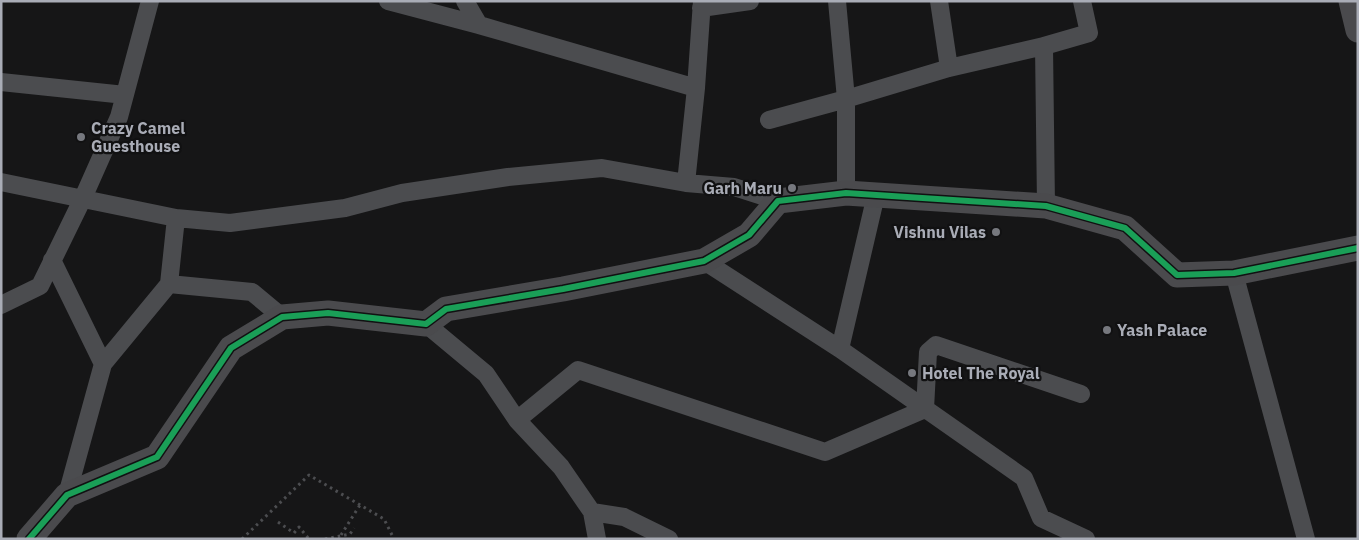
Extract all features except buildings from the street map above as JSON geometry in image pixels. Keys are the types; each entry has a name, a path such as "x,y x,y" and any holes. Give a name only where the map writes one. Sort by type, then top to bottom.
{"street":[{"path":"1,305 40,286 83,198 119,117 150,1"},
{"path":"388,1 479,25 696,88"},
{"path":"465,1 479,25"},
{"path":"686,183 696,88 701,5 750,1"},
{"path":"837,1 846,99 846,193"},
{"path":"939,1 949,68"},
{"path":"769,120 949,68 1044,46 1089,33 1082,1"},
{"path":"1351,1 1358,30"},
{"path":"1044,46 1046,206"},
{"path":"1,82 125,94"},
{"path":"1,182 176,218 230,223 345,208 402,193 499,179 602,168 686,183 734,187 778,201 846,193 1046,206 1125,228 1177,275 1234,273 1358,248"},
{"path":"840,349 876,195"},
{"path":"426,324 446,309 563,290 704,262 749,235 778,201"},
{"path":"29,539 67,495 103,364 169,284 176,218"},
{"path":"52,260 103,364"},
{"path":"704,262 840,349 1024,478 1041,518 1061,533 1086,539"},
{"path":"1234,273 1306,539"},
{"path":"169,284 252,292 282,317"},
{"path":"67,495 157,456 231,348 282,317 328,313 426,324 486,374 517,420 561,467 592,512 597,539"},
{"path":"925,408 928,352 936,345 1081,394"},
{"path":"517,420 578,370 825,452 925,408"},
{"path":"592,512 624,517 669,539"}],"path":[{"path":"242,539 308,475 384,520 394,539"},
{"path":"341,535 360,505"},
{"path":"278,522 294,533 299,527 309,539"},
{"path":"325,539 350,534 354,528"}],"cycle path":[{"path":"29,539 67,495 157,457 231,348 282,317 328,313 426,324 446,309 563,289 704,261 749,235 778,201 846,193 1046,206 1125,228 1177,275 1234,273 1358,248"}],"place":[{"name":"Crazy Camel Guesthouse","path":"81,137"},
{"name":"Garh Maru","path":"792,188"},
{"name":"Vishnu Vilas","path":"996,232"},
{"name":"Yash Palace","path":"1107,330"},
{"name":"Hotel The Royal","path":"912,373"}]}
